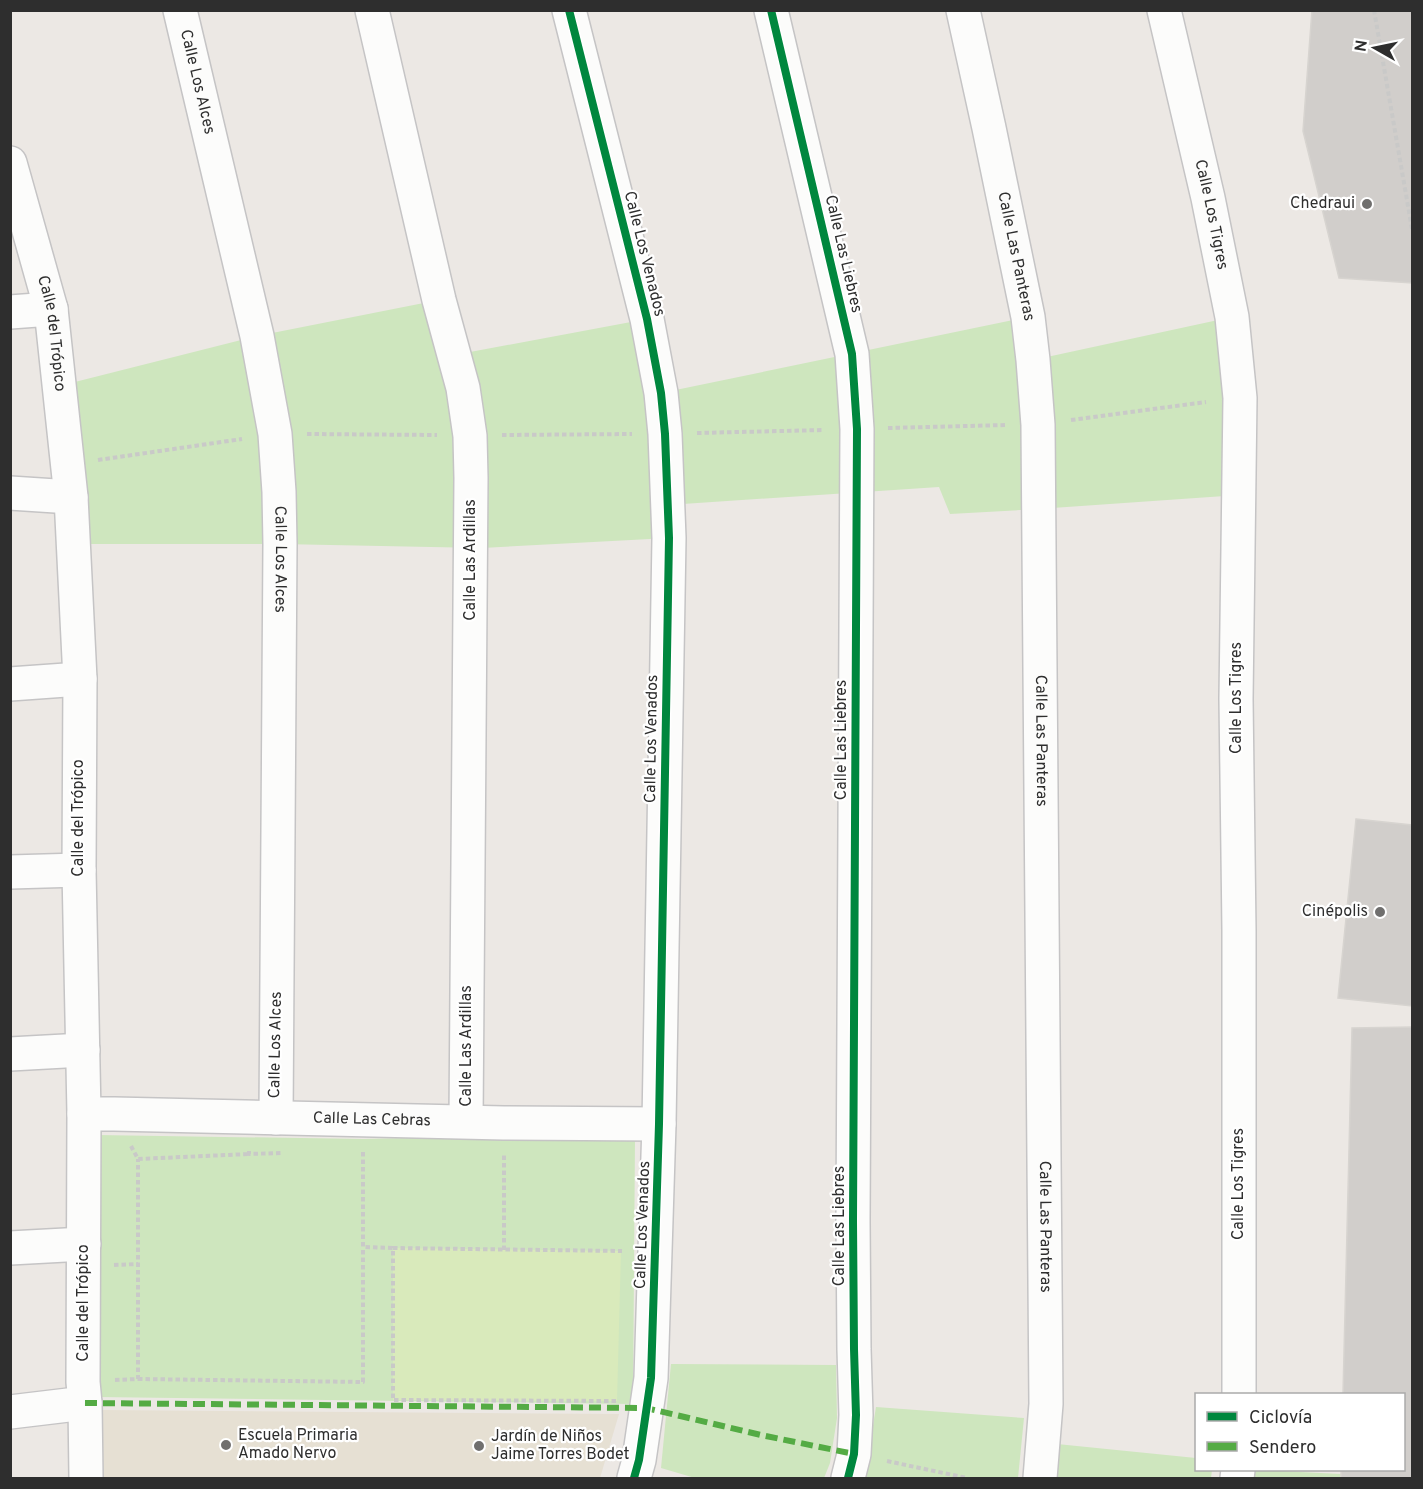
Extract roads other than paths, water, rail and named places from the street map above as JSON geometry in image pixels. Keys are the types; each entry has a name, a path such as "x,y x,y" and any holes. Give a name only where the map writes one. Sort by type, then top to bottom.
{"street":[{"name":"Calle Los Alces","path":"180,10 257,336 275,434 280,544 276,1118"},
{"name":"Calle Las Ardillas","path":"372,10 439,300 463,388 470,436 466,1121"},
{"name":"Calle Los Venados","path":"569,10 647,319 661,393 665,434 669,538 656,1251 651,1378 634,1479"},
{"name":"Calle Las Liebres","path":"771,10 852,354 855,381 857,440 853,1209 856,1415 851,1466"},
{"name":"Calle Las Panteras","path":"963,10 1028,317 1038,425 1046,1393 1040,1479"},
{"name":"Calle Los Tigres","path":"1164,10 1208,198 1230,306 1240,398 1236,699 1239,930 1239,1393"},
{"name":"Calle del Trópico","path":"10,163 51,309 71,497 80,679 79,870 84,1114 86,1479"},
{"path":"10,312 51,309"},
{"path":"10,493 71,497"},
{"path":"10,684 80,679"},
{"path":"10,872 79,870"},
{"path":"10,1054 83,1050"},
{"name":"Calle Las Cebras","path":"84,1114 659,1124"},
{"path":"10,1248 84,1244"},
{"path":"10,1412 84,1392"}],"place":[{"name":"Chedraui","path":"1367,204"},
{"name":"Cinépolis","path":"1380,912"},
{"name":"Escuela Primaria Amado Nervo","path":"226,1445"},
{"name":"Jardín de Niños Jaime Torres Bodet","path":"479,1446"}]}
